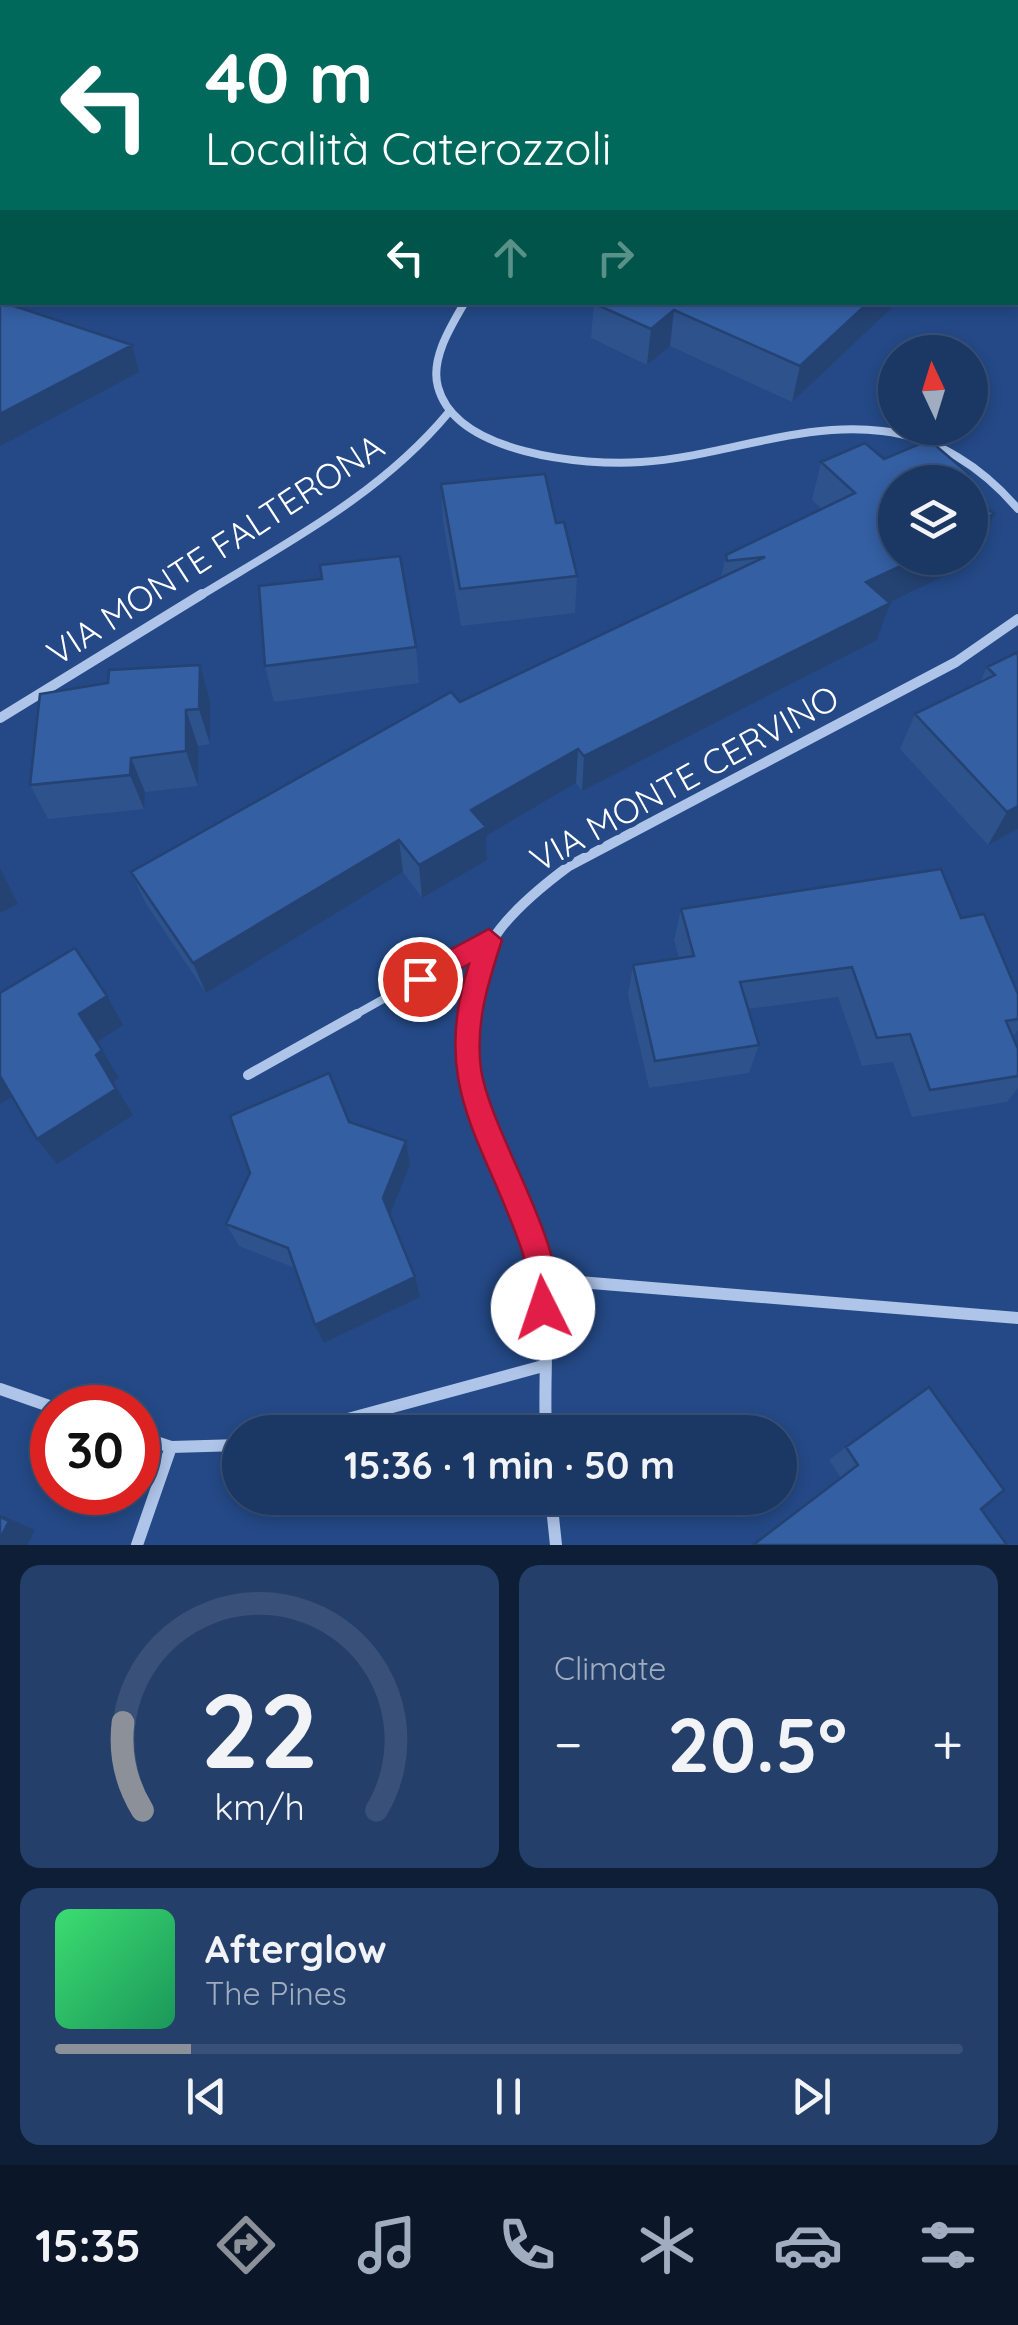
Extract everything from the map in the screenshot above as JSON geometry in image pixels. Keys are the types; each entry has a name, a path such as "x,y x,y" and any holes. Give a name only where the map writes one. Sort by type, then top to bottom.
{"street":[{"path":"463,305 448,334 439,364 439,390 449,412 469,428 508,445 561,459 602,462 676,458 816,431 885,431 956,457 991,481 1018,509"},
{"name":"VIA MONTE FALTERONA","path":"0,718 360,497 419,448 449,412"},
{"name":"VIA MONTE CERVINO","path":"545,1415 543,1279 530,1230 478,1116 469,1079 467,1014 489,940 525,898 594,852 956,662 1018,618"},
{"path":"543,1279 1018,1318"},
{"path":"363,1415 543,1366"},
{"path":"0,1389 30,1399"},
{"path":"160,1443 171,1447 222,1446"},
{"path":"136,1545 171,1447"},
{"path":"553,1515 556,1545"}],"lane":[{"path":"248,1076 489,940"}],"building":[{"path":"0,305 11,305 132,345 0,414"},
{"path":"597,305 866,305 800,366 674,310 651,329"},
{"path":"865,443 884,459 917,445 935,445 958,465 878,465 878,575 881,575 866,582 890,603 584,756 578,749 471,810 486,827 419,865 399,840 193,963 131,872 451,692 460,702 765,557 727,561 726,555 855,493 821,462"},
{"path":"545,474 556,523 564,522 577,576 460,589 441,484"},
{"path":"400,556 416,647 265,666 259,586 322,579 320,565"},
{"path":"1018,652 1018,806 1007,812 915,714 995,675 987,667"},
{"path":"200,665 199,709 186,710 186,751 131,758 130,775 30,785 40,694 108,683 109,670"},
{"path":"941,869 961,918 984,914 1018,994 1018,1019 1006,1021 1018,1049 1018,1076 930,1090 910,1034 877,1038 852,967 740,982 759,1045 655,1061 633,965 694,956 681,909"},
{"path":"75,948 107,996 79,1014 102,1050 96,1055 116,1089 37,1139 0,1076 0,993"},
{"path":"329,1073 349,1122 406,1141 383,1198 415,1277 315,1325 288,1248 226,1224 250,1173 230,1116"},
{"path":"929,1387 1004,1490 981,1509 1007,1545 753,1545 858,1465 846,1447"},
{"path":"0,1517 9,1521 0,1539"}],"route":[{"path":"420,979 489,940 478,967 466,1024 471,1090 478,1116 538,1254 543,1308"}]}
